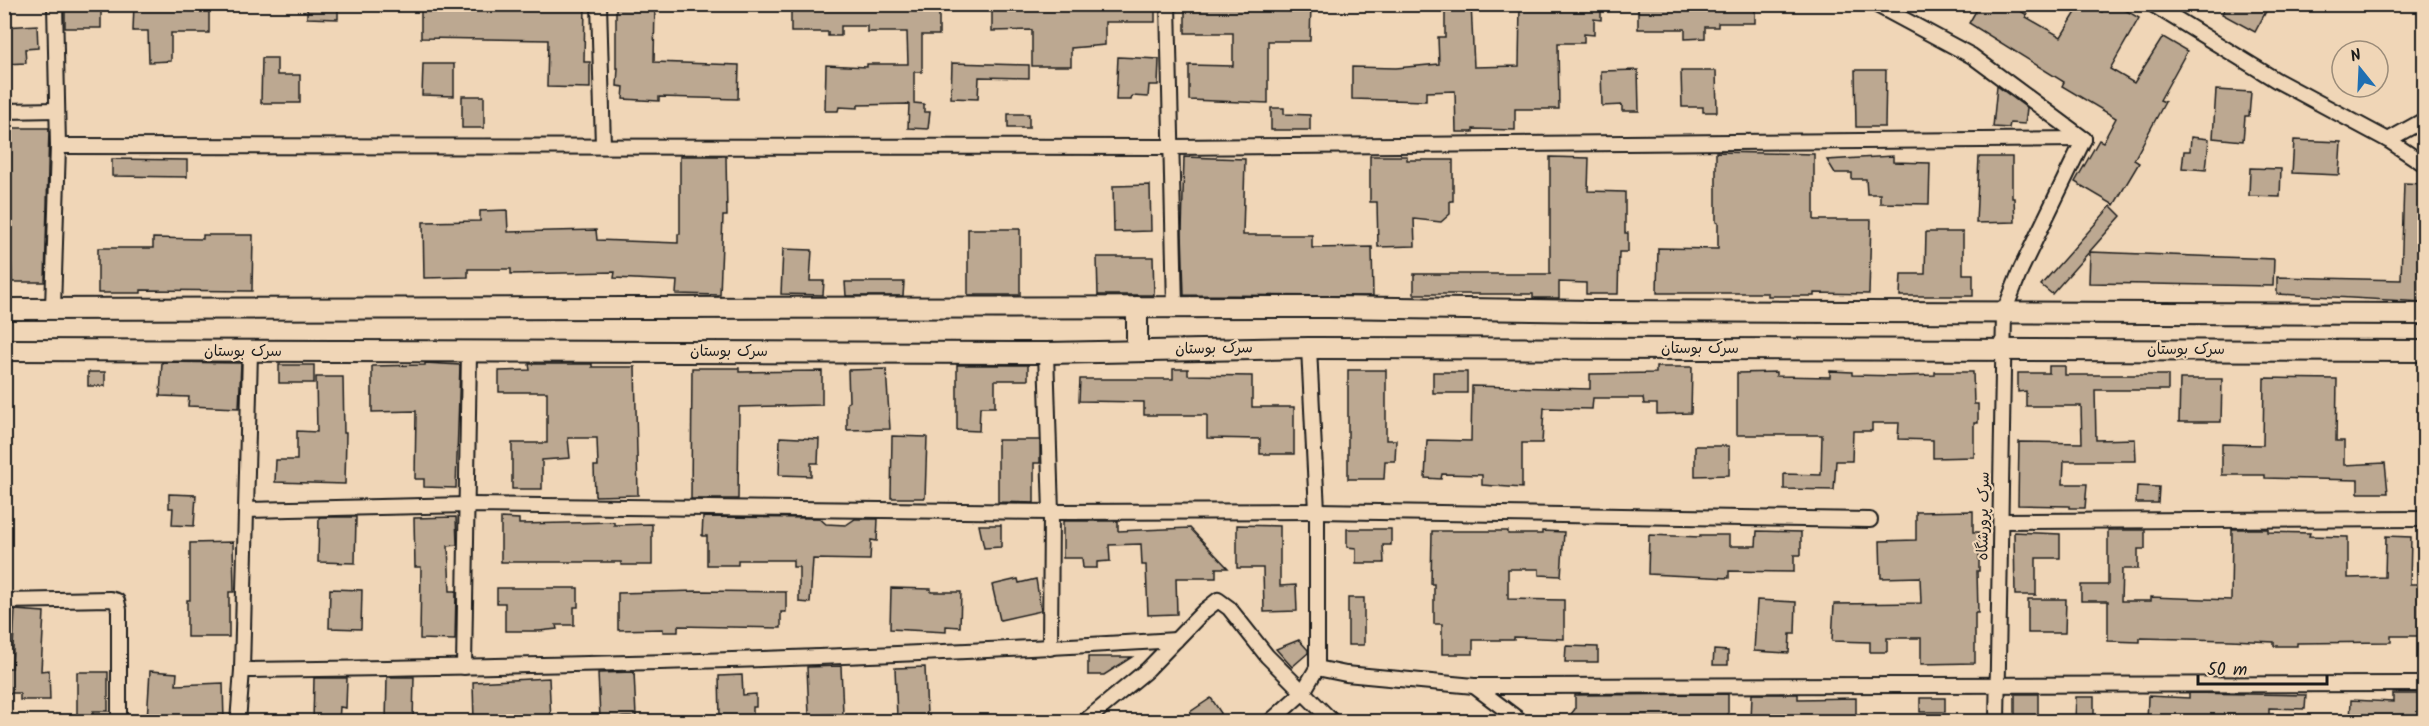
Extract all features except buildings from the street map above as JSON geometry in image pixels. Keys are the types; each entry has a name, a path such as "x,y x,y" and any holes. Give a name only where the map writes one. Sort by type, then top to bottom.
{"street":[{"path":"53,308 58,146 55,4"},
{"path":"599,4 603,146"},
{"path":"1168,4 1175,307"},
{"path":"1875,4 1972,56 2084,139"},
{"path":"2152,4 2277,80 2388,140 2424,164"},
{"path":"4,111 57,110"},
{"path":"2388,140 2424,120"},
{"path":"58,146 1171,147 2084,139"},
{"path":"2004,312 2020,269 2084,139"},
{"path":"1137,307 1137,350"},
{"path":"4,309 1175,307 2424,314"},
{"name":"سرک پرورشگاه","path":"1997,722 2004,312"},
{"path":"1270,722 1303,692 1317,668 1317,511 1309,348"},
{"name":"سرک بوستان","path":"4,350 1046,353 1309,348 2424,351"},
{"path":"238,722 242,670 250,352"},
{"path":"464,667 468,505 468,352"},
{"path":"1046,353 1051,512 1050,648"},
{"path":"246,510 468,505 1051,512 1317,511 1870,519"},
{"path":"2001,521 2424,519"},
{"path":"4,601 110,599 117,601 119,610 119,722"},
{"path":"1084,722 1147,670 1204,610 1218,600 1229,608 1267,656 1332,722"},
{"path":"242,670 464,667 1050,648 1176,640"},
{"path":"1317,668 1346,674 1474,686 2424,684"},
{"path":"1474,686 1522,722"}]}
